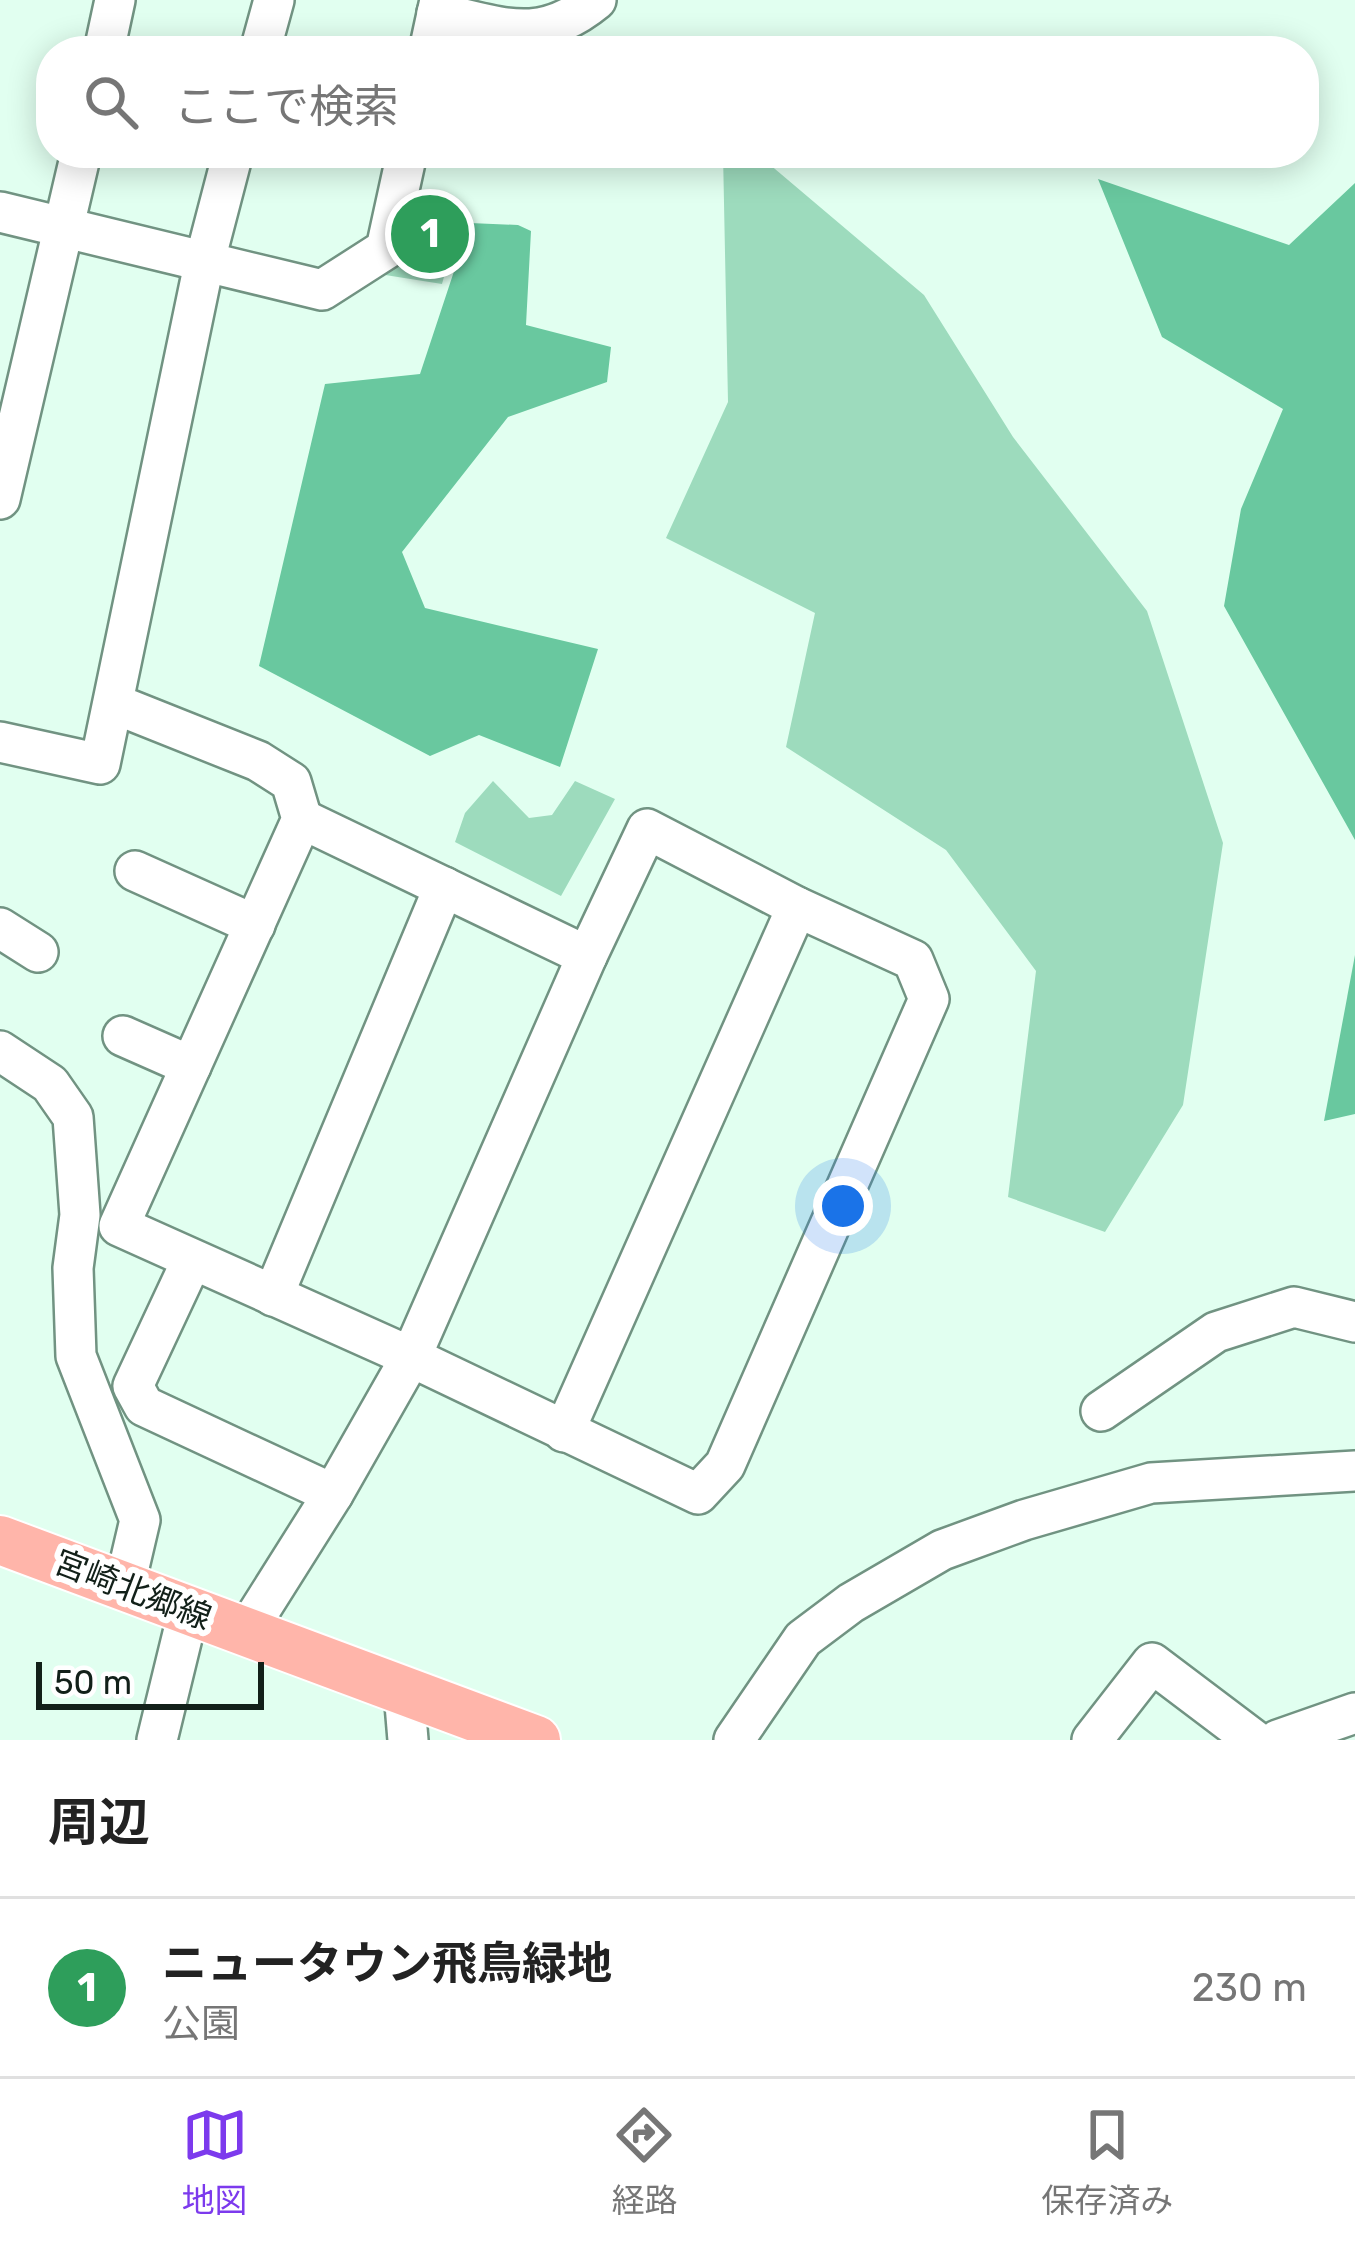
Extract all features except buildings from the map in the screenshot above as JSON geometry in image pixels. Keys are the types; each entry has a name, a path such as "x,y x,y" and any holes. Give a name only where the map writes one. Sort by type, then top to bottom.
{"main road":[{"name":"宮崎北郷線","path":"0,1538 536,1740"}],"street":[{"path":"108,36 116,0"},
{"path":"264,36 274,0"},
{"path":"436,21 521,31 562,25 596,0"},
{"path":"0,499 78,168"},
{"path":"0,742 100,764 204,264 229,168"},
{"path":"0,212 322,290 386,249 404,168"},
{"path":"115,704 258,761 291,782 302,819 119,1226 411,1357 698,1494 725,1466 929,999 913,960 797,907 647,829 411,1357 333,1494 246,1632"},
{"path":"302,819 587,956"},
{"path":"135,872 256,925"},
{"path":"273,1295 445,887"},
{"path":"565,1432 797,907"},
{"path":"0,928 38,952"},
{"path":"123,1036 191,1066"},
{"path":"0,1051 50,1084 73,1117 80,1215 73,1268 76,1356 140,1520 125,1584"},
{"path":"192,1259 133,1386 144,1406 333,1494"},
{"path":"1101,1412 1216,1332 1294,1307 1355,1322"},
{"path":"734,1740 803,1639 851,1603 943,1550 1024,1520 1151,1483 1355,1471"},
{"path":"157,1740 189,1609"},
{"path":"1092,1740 1152,1663 1254,1740"},
{"path":"404,1692 408,1740"},
{"path":"1278,1740 1355,1713"}],"shaded area":[{"path":"723,168 774,168 924,295 1013,437 1147,611 1223,843 1183,1105 1105,1232 1008,1197 1036,971 946,850 786,747 815,613 666,538 728,402"},
{"path":"1098,179 1289,245 1355,183 1355,840 1224,606 1241,509 1283,409 1162,337"},
{"path":"414,202 462,212 442,284 379,274"},
{"path":"470,223 518,225 531,231 526,325 611,347 607,382 508,417 402,552 425,608 598,649 560,767 479,735 430,756 259,666 325,384 420,374"},
{"path":"493,781 529,818 552,815 575,781 615,799 561,896 455,842 465,813"},
{"path":"1355,955 1355,1114 1324,1121"}],"place":[{"name":"ニュータウン飛鳥緑地","path":"430,234"}]}
